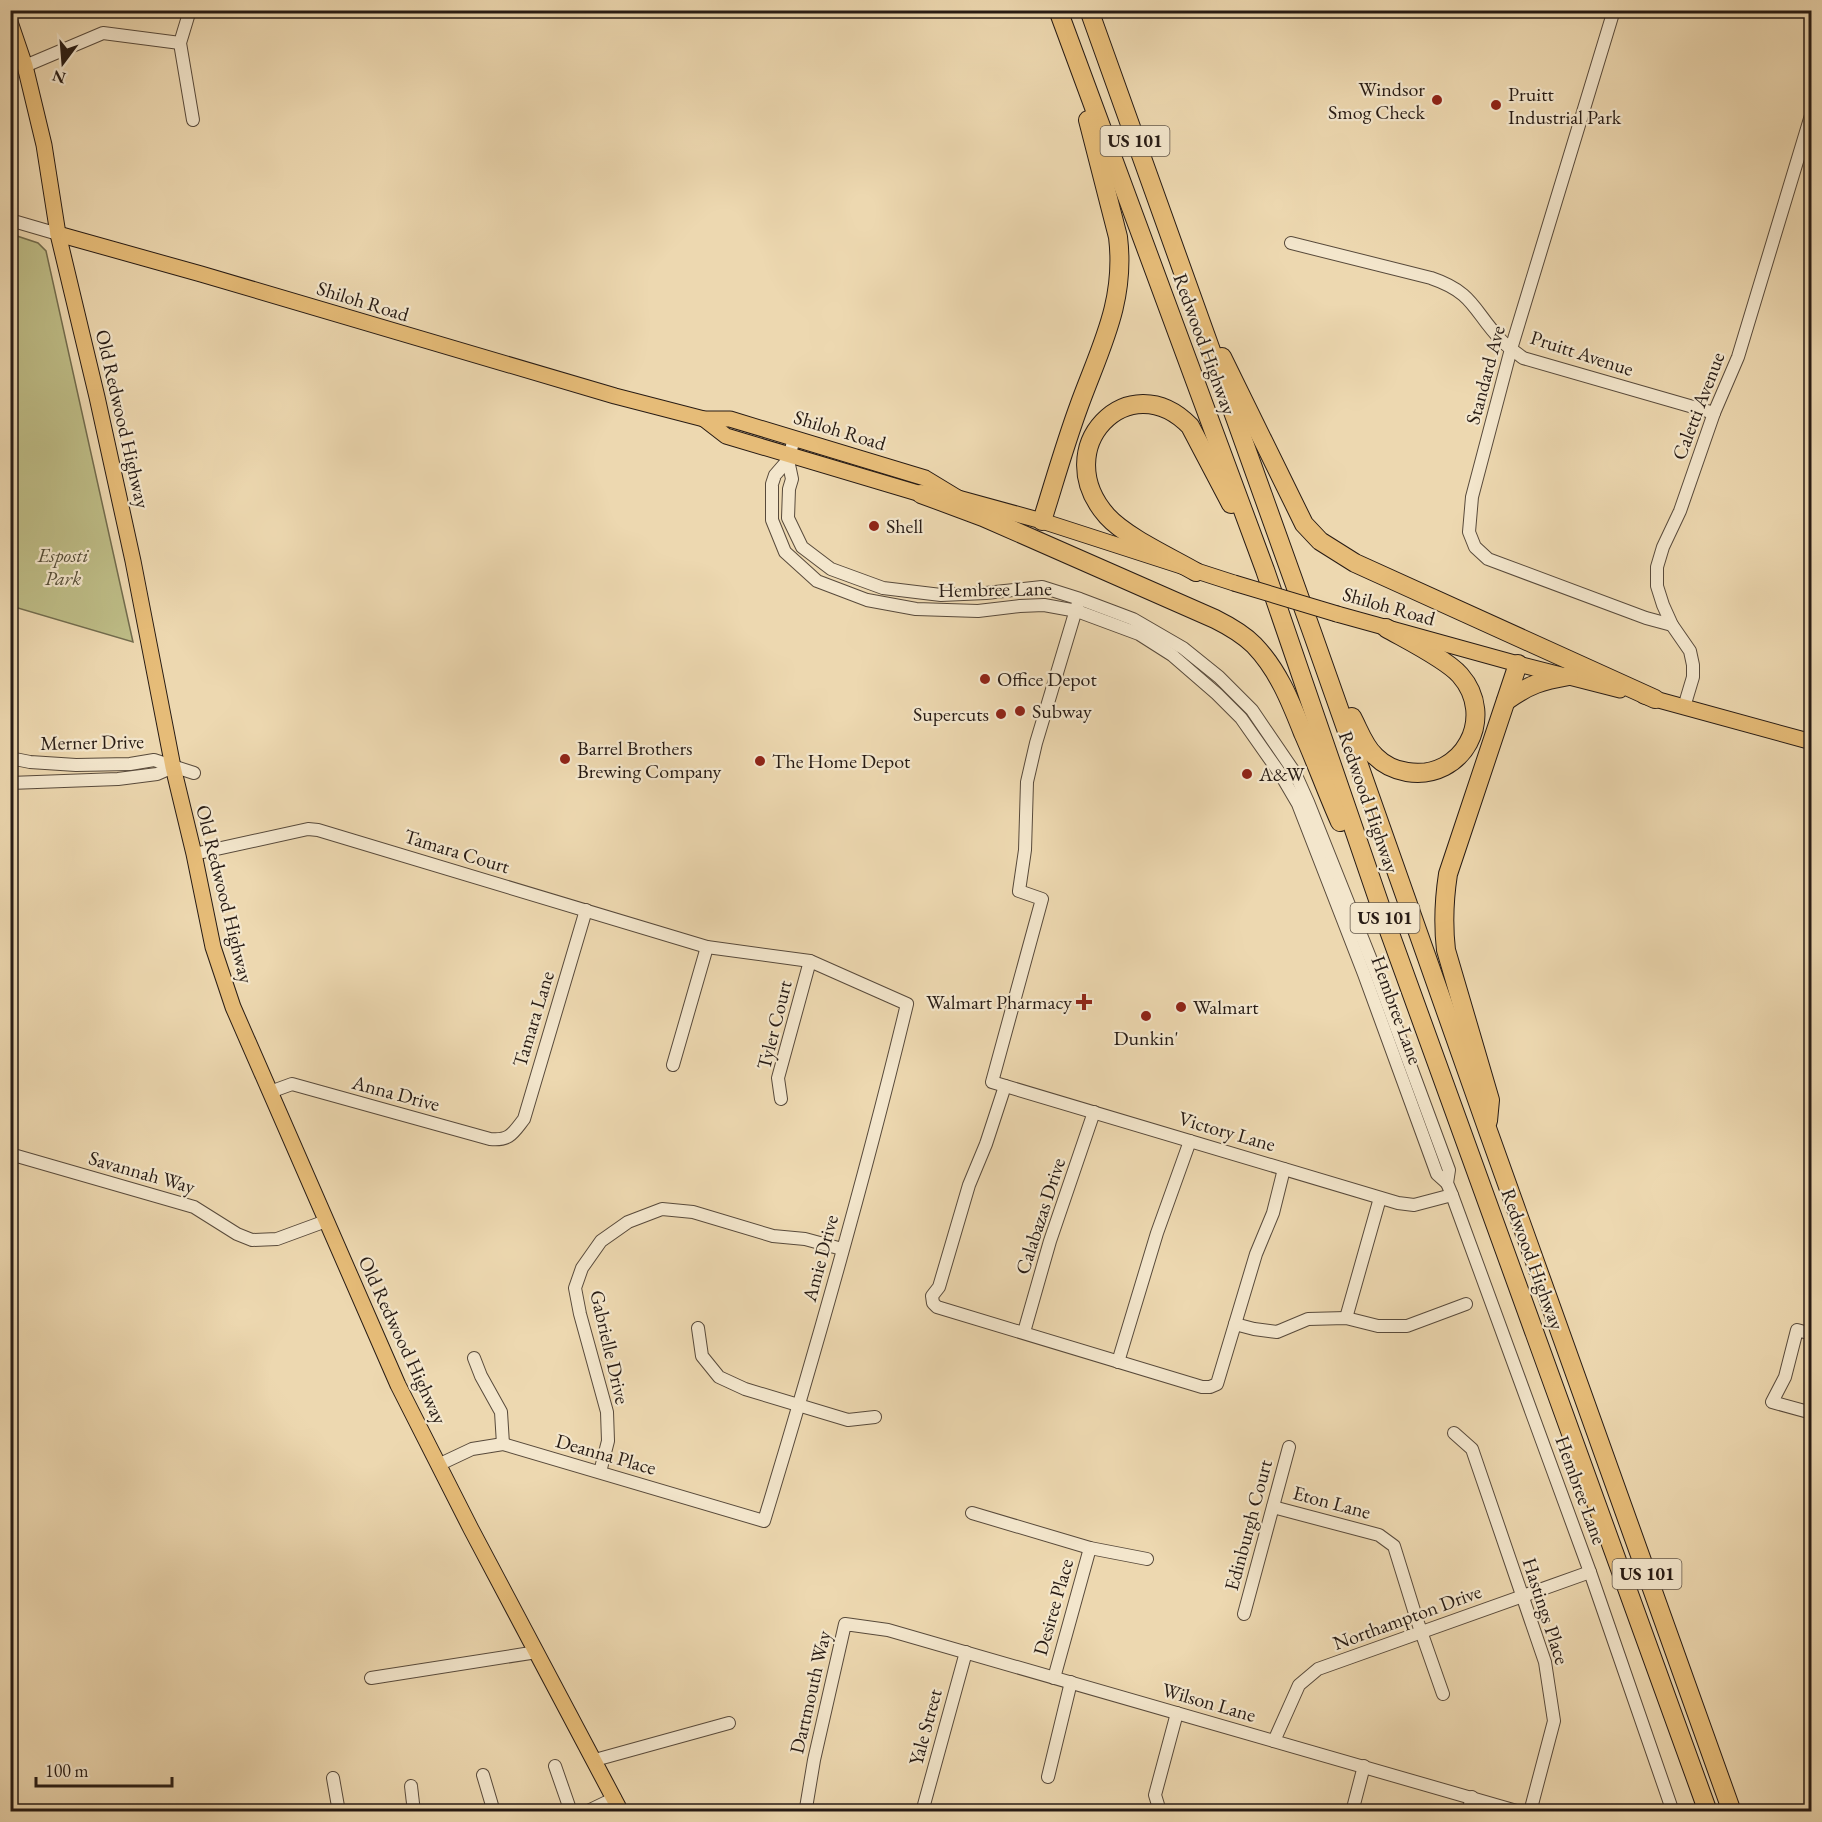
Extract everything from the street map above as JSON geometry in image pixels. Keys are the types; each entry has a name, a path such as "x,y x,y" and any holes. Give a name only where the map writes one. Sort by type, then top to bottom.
{"highway":[{"name":"Redwood Highway","path":"1089,10 1732,1812"},
{"name":"Redwood Highway","path":"1061,18 1265,570 1384,917 1708,1812"},
{"path":"1042,521 1078,408 1113,318 1120,256 1118,237 1061,18"},
{"path":"1184,278 1304,524 1320,541 1355,563 1655,699"},
{"path":"1196,572 1125,531 1106,515 1094,496 1085,470 1089,444 1101,423 1122,408 1131,405 1156,405 1175,412 1190,426 1265,570"},
{"path":"921,494 982,517 1215,619 1230,626 1254,645 1286,688 1339,820 1384,917"},
{"path":"1313,635 1363,739 1375,756 1392,768 1401,771 1432,773 1451,764 1467,745 1476,719 1473,696 1458,673 1386,628"},
{"path":"1487,1128 1490,1100 1446,950 1443,927 1444,900 1448,874 1518,664"},
{"path":"1506,701 1540,682 1569,676"}],"main road":[{"name":"Old Redwood Highway","path":"10,22 25,66 44,145 58,234 136,573 173,767 217,963 232,1006 398,1385 618,1805"},
{"name":"Shiloh Road","path":"58,234 605,393 704,419 726,436 925,478 958,498"},
{"name":"Shiloh Road","path":"791,451 921,494 958,498 1042,521 1196,572 1336,614 1812,742"}],"street":[{"path":"190,10 180,43 193,120"},
{"name":"Standard Ave","path":"1614,10 1511,349 1472,497 1469,532 1476,547 1488,559 1646,618 1672,625"},
{"path":"25,66 103,33 180,43"},
{"name":"Caletti Avenue","path":"1684,707 1693,677 1693,665 1690,651 1672,625 1663,605 1657,586 1657,567 1663,547 1680,511 1714,413 1738,357 1812,112"},
{"name":"Shiloh Road","path":"10,220 58,234"},
{"name":"Pruitt Avenue","path":"1291,243 1449,284 1472,302 1500,340 1523,358 1714,413"},
{"name":"Hembree Lane","path":"791,451 792,479 789,489 788,518 802,547 814,558 831,569 883,588 941,596 1042,587 1139,634 1172,655 1241,718 1281,775 1298,804 1364,974 1437,1174 1447,1183 1452,1196 1590,1572 1673,1812"},
{"name":"Hembree Lane","path":"791,451 775,475 772,484 772,520 785,552 817,581 867,600 916,609 978,611 1020,606 1078,605"},
{"path":"916,609 931,603 974,604 981,601 986,593"},
{"path":"1078,605 1036,743 1027,782 1025,850 1020,891 1042,899 986,1144 969,1185 939,1287 932,1296 933,1303 943,1310 1024,1332 1202,1387 1210,1387 1216,1384 1256,1254 1272,1213 1284,1169"},
{"name":"Merner Drive","path":"10,758 30,762 76,765 130,765 154,760 194,773"},
{"name":"Merner Drive","path":"10,783 118,779 158,774 173,767"},
{"name":"Tamara Court","path":"194,854 308,829 318,830 707,947 810,961 907,1004"},
{"name":"Tamara Lane","path":"512,1135 524,1119 586,910"},
{"path":"673,1065 707,947"},
{"name":"Tyler Court","path":"781,1099 778,1078 810,961"},
{"name":"Amie Drive","path":"765,1521 800,1406 880,1115 907,1004"},
{"name":"Anna Drive","path":"270,1092 291,1084 490,1139 500,1140 512,1135"},
{"name":"Victory Lane","path":"998,1084 1398,1203 1414,1205 1452,1196"},
{"name":"Calabazas Drive","path":"1024,1332 1050,1241 1094,1112"},
{"path":"1118,1362 1157,1233 1190,1141"},
{"name":"Savannah Way","path":"10,1154 194,1207 237,1234 252,1240 277,1239 326,1221"},
{"path":"1346,1318 1380,1198"},
{"name":"Gabrielle Drive","path":"600,1472 608,1441 607,1412 575,1288 582,1268 602,1241 628,1221 662,1209 693,1212 773,1236 805,1239 842,1250"},
{"path":"1235,1324 1277,1332 1308,1318 1346,1318 1378,1326 1407,1326 1466,1304"},
{"path":"698,1328 702,1356 719,1377 745,1389 848,1420 875,1417"},
{"path":"1812,1334 1797,1330 1785,1377 1772,1402 1812,1413"},
{"path":"474,1358 501,1412 503,1444"},
{"name":"Hastings Place","path":"1454,1432 1472,1449 1545,1662 1554,1721 1530,1812"},
{"name":"Deanna Place","path":"438,1465 472,1449 503,1444 765,1521"},
{"name":"Edinburgh Court","path":"1244,1614 1289,1447"},
{"name":"Eton Lane","path":"1273,1506 1379,1535 1394,1546 1443,1694"},
{"path":"972,1513 1090,1548 1147,1559"},
{"name":"Desiree Place","path":"1054,1677 1090,1548"},
{"name":"Northampton Drive","path":"1274,1741 1299,1685 1318,1669 1590,1572"},
{"name":"Dartmouth Way","path":"807,1812 814,1760 845,1624 888,1630"},
{"name":"Wilson Lane","path":"888,1630 1520,1812"},
{"path":"371,1678 537,1652"},
{"name":"Yale Street","path":"922,1812 966,1652"},
{"path":"1047,1777 1071,1682"},
{"path":"1159,1809 1155,1795 1177,1713"},
{"path":"595,1760 729,1723"},
{"path":"555,1766 571,1812"},
{"path":"1352,1812 1364,1766"},
{"path":"483,1775 494,1812"},
{"path":"333,1778 339,1812"},
{"path":"411,1786 414,1812"},
{"path":"1468,1812 1472,1797"},
{"path":"586,1812 618,1805"}],"green space":[{"name":"Esposti Park","path":"11,234 38,243 46,251 133,642 11,606"}],"place":[{"name":"Windsor Smog Check","path":"1437,100"},
{"name":"Pruitt Industrial Park","path":"1496,105"},
{"name":"Shell","path":"874,526"},
{"name":"Office Depot","path":"985,679"},
{"name":"Subway","path":"1020,711"},
{"name":"Supercuts","path":"1001,714"},
{"name":"Barrel Brothers Brewing Company","path":"565,759"},
{"name":"The Home Depot","path":"760,761"},
{"name":"A&W","path":"1247,774"},
{"name":"Walmart Pharmacy","path":"1084,1002"},
{"name":"Walmart","path":"1181,1007"},
{"name":"Dunkin'","path":"1146,1016"}]}
